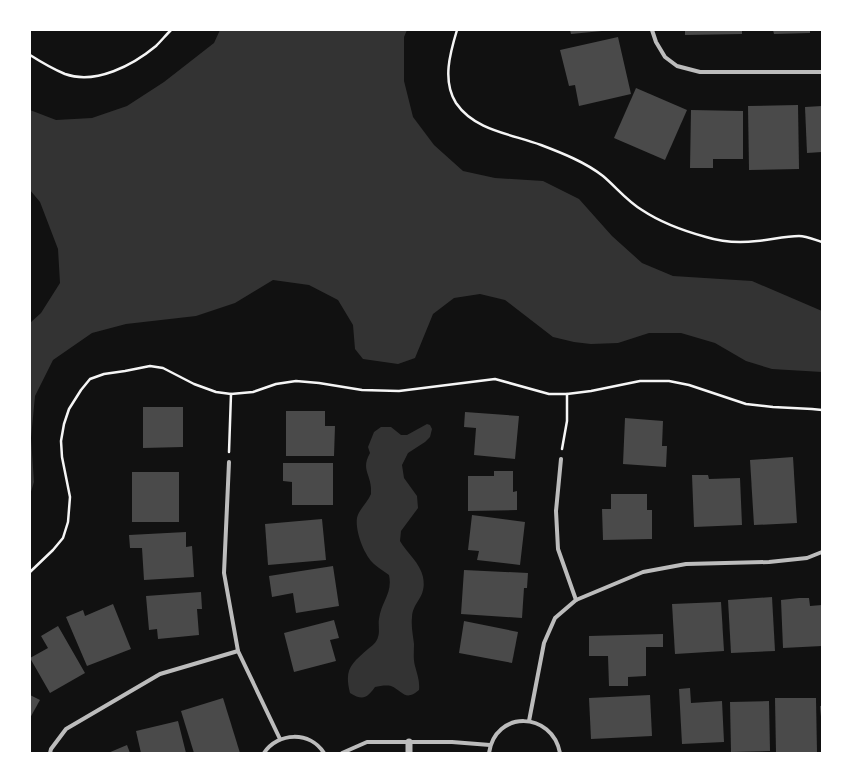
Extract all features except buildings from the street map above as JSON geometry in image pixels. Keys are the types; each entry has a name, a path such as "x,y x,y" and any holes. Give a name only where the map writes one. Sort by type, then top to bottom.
{"street":[{"path":"652,30 656,42 665,57 677,66 700,72 822,72"},
{"path":"561,459 556,511 558,549 576,600"},
{"path":"229,462 224,573 238,651 280,739"},
{"path":"529,721 544,643 555,618 576,600 643,572 686,564 769,562 807,558 822,552"},
{"path":"50,753 51,749 66,730 160,674 238,651"},
{"path":"489,753 490,745 498,732 509,724 529,721 535,722 547,729 556,739 560,753"},
{"path":"264,753 268,747 280,739 297,736 310,740 321,748 324,753"},
{"path":"342,753 367,742 452,742 490,745"},
{"path":"409,742 409,753"}],"path":[{"path":"30,55 44,64 67,74 85,77 109,73 132,62 156,46 171,30"},
{"path":"456,30 449,65 448,81 450,92 457,104 466,114 479,124 500,133 540,144 566,155 603,176 630,202 643,211 666,223 706,237 740,242 799,236 822,242"},
{"path":"30,572 63,538 68,522 70,497 62,457 61,441 64,424 69,410 81,390 90,379 104,374 150,366 163,368 194,384 216,392 231,394 253,392 276,384 296,381 362,390 399,390 496,378 549,394 566,394 591,391 640,381 669,381 689,385 746,404 773,407 812,408 822,410"},
{"path":"229,462 231,394"},
{"path":"561,459 567,421 566,394"}],"shaded area":[{"path":"220,30 407,30 404,37 404,81 413,117 434,145 463,171 495,178 543,181 579,199 612,236 642,263 673,276 752,281 822,311 822,372 772,369 746,361 715,343 681,333 649,333 618,343 591,344 574,342 553,337 505,300 480,294 454,298 433,314 415,358 398,364 363,359 355,349 353,325 338,300 309,285 273,280 235,303 196,316 126,324 92,333 53,360 35,396 31,438 34,482 30,495 30,323 41,313 60,283 58,249 40,202 30,190 30,110 56,120 92,118 127,106 164,82 214,43"},
{"path":"427,424 430,425 432,429 430,437 408,453 402,465 404,478 417,496 418,508 401,531 400,541 419,567 424,584 422,595 413,612 412,621 414,661 419,681 419,690 407,695 391,686 381,686 375,687 370,694 362,698 350,693 348,685 349,672 353,663 374,644 377,639 379,633 380,613 388,592 390,581 389,575 370,560 361,542 357,529 358,515 371,494 366,467 367,458 370,453 368,447 374,432 381,427 391,427 401,435 407,435"}]}
